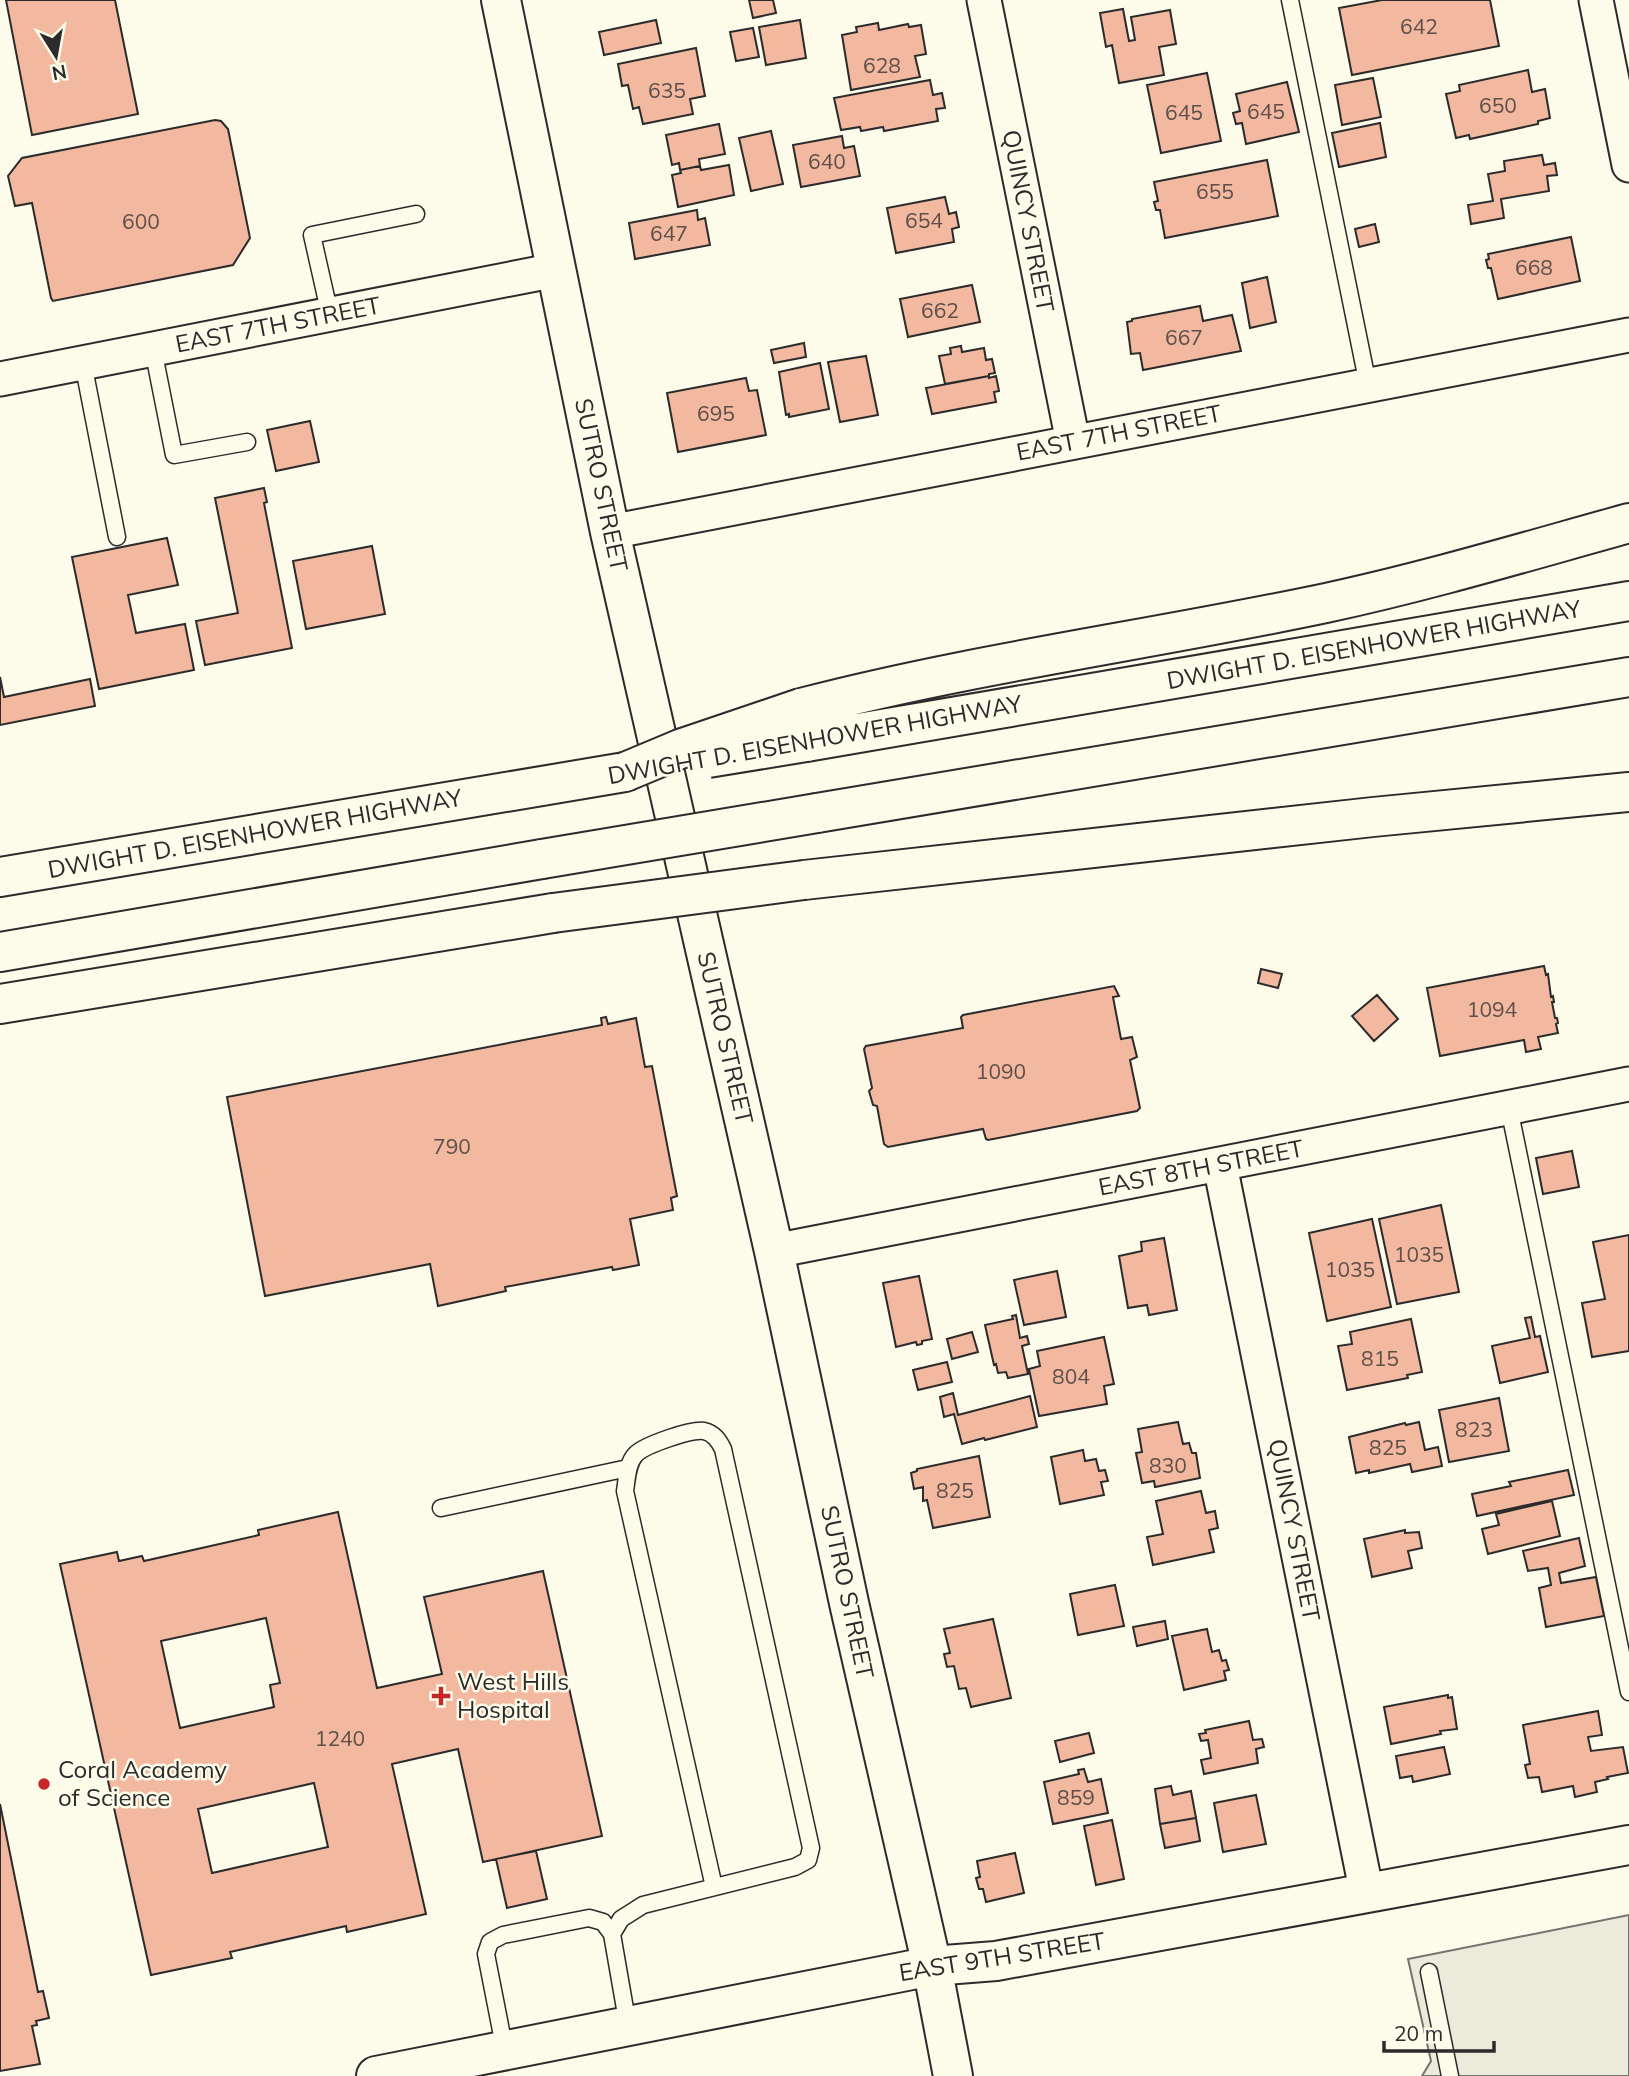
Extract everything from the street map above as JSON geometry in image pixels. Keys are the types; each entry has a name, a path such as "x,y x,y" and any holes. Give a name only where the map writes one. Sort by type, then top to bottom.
{"main road":[{"name":"SUTRO STREET","path":"501,0 610,532 774,1251 849,1603 932,1966 953,2076"},
{"path":"803,725 867,691 1325,603 1464,569 1629,523"},
{"name":"DWIGHT D. EISENHOWER HIGHWAY","path":"0,877 625,772 803,725 1629,601"},
{"path":"0,952 1629,677"},
{"path":"0,1004 553,913 804,880 1373,817 1629,792"},
{"name":"EAST 9TH STREET","path":"376,2076 932,1966 996,1961 1629,1845"}],"street":[{"name":"QUINCY STREET","path":"984,0 1073,442"},
{"path":"1596,0 1629,165"},
{"name":"EAST 7TH STREET","path":"0,379 555,270"},
{"name":"EAST 7TH STREET","path":"610,532 1629,335"},
{"name":"EAST 8TH STREET","path":"774,1251 1629,1084"},
{"name":"QUINCY STREET","path":"1220,1165 1367,1894"}],"lane":[{"path":"1290,0 1368,385"},
{"path":"330,315 312,235 416,214"},
{"path":"153,349 174,455 247,442"},
{"path":"83,363 117,537"},
{"path":"1509,1108 1629,1692"},
{"path":"612,1934 621,1919 643,1905 795,1867 808,1860 811,1848 723,1449 716,1437 703,1431 653,1442 635,1455 628,1468 625,1491 714,1887"},
{"path":"441,1508 628,1468"},
{"path":"505,2051 486,1954 490,1942 503,1935 589,1918 603,1922 612,1934 628,2026"},
{"path":"1429,1972 1450,2076"}],"shaded area":[{"path":"1629,1915 1629,2076 1422,2076 1431,2061 1408,1959"}],"building":[{"path":"6,0 115,0 138,114 32,135"},
{"path":"749,0 773,0 776,13 753,18"},
{"path":"1382,0 1490,0 1499,46 1352,75 1339,8"},
{"path":"1123,9 1129,41 1135,40 1131,17 1170,10 1176,44 1159,47 1164,75 1119,83 1112,45 1106,47 1100,13"},
{"path":"656,20 661,43 604,55 599,32"},
{"path":"800,20 806,58 766,65 759,27"},
{"path":"878,23 879,30 908,24 909,27 921,25 926,54 915,56 920,77 851,90 842,35 857,32 856,27"},
{"path":"753,28 759,57 736,61 730,32"},
{"path":"696,48 705,96 690,99 693,114 643,124 639,107 633,109 628,85 622,86 618,64"},
{"path":"1528,70 1532,92 1545,89 1550,118 1538,121 1538,124 1470,139 1469,135 1456,138 1446,94 1460,91 1459,85"},
{"path":"1207,73 1221,141 1161,153 1147,85"},
{"path":"1373,78 1381,117 1342,125 1335,85"},
{"path":"930,80 933,95 942,93 945,108 936,109 938,121 884,131 883,127 861,131 860,127 841,130 834,98"},
{"path":"1287,82 1299,132 1246,144 1242,123 1236,124 1233,113 1240,111 1236,94"},
{"path":"221,121 228,129 250,238 233,265 53,301 32,203 15,206 8,176 22,158"},
{"path":"1380,123 1386,157 1339,167 1332,133"},
{"path":"719,124 725,154 699,159 700,166 680,170 679,163 672,165 666,135"},
{"path":"771,131 783,184 751,191 739,138"},
{"path":"842,136 844,148 854,146 860,176 801,187 793,145"},
{"path":"1542,155 1544,165 1555,163 1557,175 1547,176 1549,191 1501,199 1504,218 1471,224 1468,205 1493,201 1488,174 1505,171 1504,161"},
{"path":"1267,160 1278,216 1165,238 1160,210 1156,210 1154,202 1158,201 1154,182"},
{"path":"729,165 734,195 678,207 672,175 681,173 680,170 700,166 701,170"},
{"path":"945,197 949,214 956,212 959,227 952,229 954,242 896,253 887,208"},
{"path":"697,210 698,220 705,218 710,245 635,259 629,223"},
{"path":"1375,224 1379,242 1359,247 1355,229"},
{"path":"1571,237 1580,281 1498,299 1491,268 1488,268 1486,260 1489,259 1488,254"},
{"path":"1267,277 1276,322 1250,328 1242,283"},
{"path":"972,285 980,322 908,337 900,299"},
{"path":"1200,306 1203,321 1232,315 1241,351 1143,370 1140,353 1131,354 1127,322"},
{"path":"804,343 806,357 774,363 771,350"},
{"path":"961,346 962,352 984,348 986,360 992,359 995,373 945,384 939,356 951,354 950,348"},
{"path":"866,356 878,415 840,422 828,362"},
{"path":"820,363 829,409 789,417 789,414 786,415 779,372"},
{"path":"996,376 999,391 994,392 996,402 932,414 926,388"},
{"path":"746,378 749,391 757,390 766,435 678,452 667,393"},
{"path":"310,421 319,462 276,471 267,430"},
{"path":"264,488 267,502 264,503 292,648 205,665 196,621 238,613 215,498"},
{"path":"167,538 178,585 128,595 136,633 185,624 194,670 99,689 72,557"},
{"path":"372,546 385,614 306,629 293,561"},
{"path":"0,677 4,697 90,679 95,706 0,725"},
{"path":"1544,966 1546,975 1548,974 1551,997 1553,996 1558,1033 1538,1037 1541,1049 1526,1052 1524,1040 1440,1056 1427,988"},
{"path":"1261,969 1282,974 1278,988 1258,983"},
{"path":"1114,986 1119,996 1113,997 1121,1039 1132,1037 1137,1057 1130,1060 1140,1108 1137,1111 988,1140 983,1129 888,1147 884,1144 877,1106 873,1105 869,1091 872,1088 864,1049 866,1046 963,1028 963,1015"},
{"path":"1377,995 1398,1019 1374,1041 1352,1016"},
{"path":"606,1017 608,1024 636,1018 645,1067 652,1066 677,1196 671,1198 673,1210 630,1219 639,1265 613,1270 612,1267 505,1287 506,1291 438,1306 430,1264 265,1296 227,1097 602,1025 601,1018"},
{"path":"1572,1151 1579,1187 1543,1194 1536,1158"},
{"path":"1441,1205 1459,1292 1397,1304 1379,1219"},
{"path":"1372,1219 1391,1307 1327,1321 1309,1233"},
{"path":"1629,1235 1629,1351 1592,1357 1582,1303 1605,1299 1593,1242"},
{"path":"1164,1238 1177,1310 1149,1315 1147,1305 1128,1308 1119,1256 1142,1251 1141,1242"},
{"path":"1057,1271 1066,1317 1024,1325 1014,1280"},
{"path":"919,1276 932,1339 922,1341 922,1344 917,1345 916,1342 896,1347 883,1283"},
{"path":"1016,1315 1020,1338 1027,1336 1029,1344 1022,1346 1028,1374 1008,1378 1006,1372 998,1373 996,1364 994,1365 985,1325 1013,1319 1012,1316"},
{"path":"1531,1317 1535,1337 1540,1336 1548,1372 1500,1383 1492,1346 1530,1338 1525,1318"},
{"path":"1411,1319 1422,1372 1407,1375 1408,1378 1347,1390 1338,1346 1352,1344 1350,1332"},
{"path":"972,1332 978,1352 952,1359 947,1339"},
{"path":"1104,1337 1114,1384 1104,1386 1107,1404 1039,1416 1029,1369 1040,1366 1037,1351"},
{"path":"947,1362 952,1382 918,1390 913,1370"},
{"path":"953,1393 958,1415 1030,1396 1037,1427 962,1444 954,1414 944,1417 940,1397"},
{"path":"1499,1398 1509,1451 1449,1462 1439,1410"},
{"path":"1178,1422 1183,1444 1189,1443 1192,1453 1196,1453 1200,1478 1155,1487 1154,1481 1142,1483 1136,1453 1142,1452 1138,1429"},
{"path":"1419,1422 1425,1450 1438,1447 1442,1466 1412,1472 1410,1464 1369,1473 1369,1470 1356,1473 1349,1437"},
{"path":"1083,1450 1085,1461 1096,1459 1099,1471 1105,1470 1108,1481 1101,1482 1104,1495 1060,1504 1051,1457"},
{"path":"979,1456 990,1517 933,1528 927,1500 923,1501 923,1487 914,1489 911,1473 917,1469"},
{"path":"1568,1470 1574,1495 1477,1516 1472,1494 1511,1486 1509,1482"},
{"path":"1201,1491 1206,1513 1215,1511 1218,1528 1209,1530 1214,1552 1153,1565 1147,1537 1163,1534 1156,1501"},
{"path":"1552,1501 1560,1536 1488,1554 1482,1529 1499,1525 1496,1514"},
{"path":"338,1512 377,1688 442,1674 424,1597 543,1571 602,1836 483,1862 458,1749 392,1764 426,1914 347,1932 346,1926 230,1952 232,1958 151,1975 60,1564 117,1552 119,1561 142,1556 144,1561 259,1535 258,1530","holes":["266,1618 280,1683 270,1685 274,1707 180,1728 161,1641","314,1783 328,1847 212,1873 198,1809"]},
{"path":"1405,1530 1405,1533 1419,1532 1422,1548 1408,1551 1412,1568 1372,1577 1364,1539"},
{"path":"1579,1538 1585,1566 1559,1573 1561,1583 1596,1577 1604,1616 1546,1627 1539,1588 1551,1585 1548,1568 1528,1571 1523,1551"},
{"path":"1115,1585 1124,1626 1078,1635 1070,1594"},
{"path":"993,1619 1011,1698 971,1707 966,1688 959,1689 954,1666 947,1667 944,1654 950,1653 944,1629"},
{"path":"1165,1621 1168,1639 1137,1646 1133,1627"},
{"path":"1207,1629 1212,1652 1219,1650 1222,1661 1226,1660 1229,1670 1224,1671 1226,1680 1184,1690 1172,1636"},
{"path":"1448,1695 1448,1698 1452,1697 1457,1729 1391,1744 1384,1707"},
{"path":"1598,1711 1602,1735 1588,1737 1591,1751 1623,1747 1628,1773 1595,1782 1597,1792 1575,1797 1573,1786 1542,1792 1539,1777 1528,1778 1525,1765 1530,1764 1523,1725"},
{"path":"1249,1721 1253,1740 1262,1739 1264,1747 1256,1749 1258,1763 1204,1774 1201,1760 1211,1758 1208,1740 1201,1741 1199,1734 1206,1733 1205,1730"},
{"path":"1089,1733 1094,1753 1060,1762 1055,1741"},
{"path":"1444,1747 1450,1774 1413,1782 1412,1776 1400,1778 1396,1756"},
{"path":"1084,1769 1088,1782 1101,1779 1108,1813 1053,1824 1044,1782 1079,1774 1078,1770"},
{"path":"1171,1786 1173,1795 1191,1791 1196,1818 1160,1824 1155,1789"},
{"path":"1256,1795 1266,1844 1223,1852 1214,1803"},
{"path":"0,1804 38,1992 43,1991 49,2018 36,2021 37,2025 32,2026 40,2064 0,2071"},
{"path":"1196,1818 1200,1841 1165,1848 1160,1824"},
{"path":"1112,1820 1124,1879 1096,1885 1084,1826"},
{"path":"536,1851 547,1899 507,1908 496,1859"},
{"path":"1015,1853 1024,1893 986,1902 983,1889 979,1889 976,1878 980,1877 977,1861"}],"place":[{"name":"West Hills Hospital","path":"441,1696"},
{"name":"Coral Academy of Science","path":"44,1784"}]}
